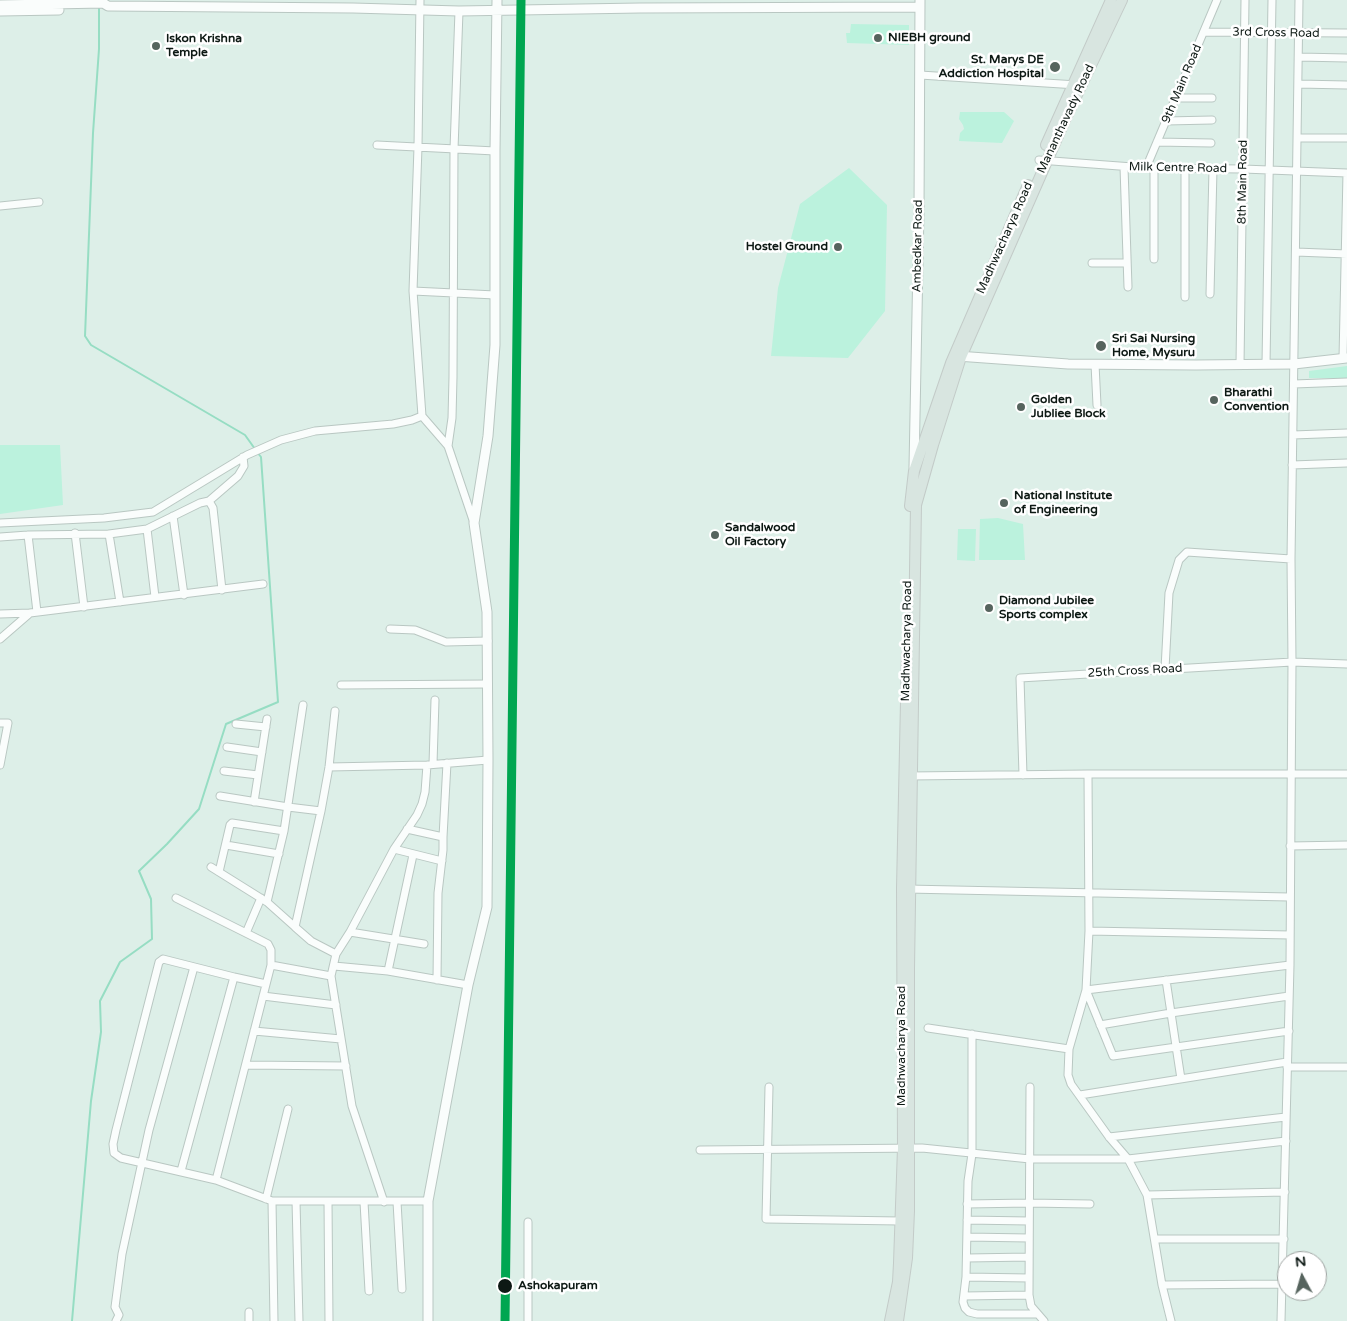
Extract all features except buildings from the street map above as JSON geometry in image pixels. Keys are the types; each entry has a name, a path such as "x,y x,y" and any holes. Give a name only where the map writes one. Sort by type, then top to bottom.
{"main road":[{"path":"1077,85 1111,0"},
{"name":"Mananthavady Road","path":"919,492 958,356 1077,85 1122,0"},
{"name":"Madhwacharya Road","path":"898,1321 908,1258 906,889 910,511 914,472 958,356"},
{"name":"Madhwacharya Road","path":"908,776 916,505 919,492"},
{"name":"Madhwacharya Road","path":"890,1321 898,1282 900,1221 906,1148"}],"street":[{"path":"474,523 488,436 495,346 497,0"},
{"name":"9th Main Road","path":"1150,168 1157,142 1217,0"},
{"name":"8th Main Road","path":"1240,365 1245,0"},
{"path":"1266,364 1272,0"},
{"path":"1283,1251 1290,966 1291,559 1299,0"},
{"path":"0,11 87,4"},
{"path":"0,5 420,4 459,11 920,4"},
{"path":"420,4 413,292 422,416 448,446 474,523 487,612 488,641 487,907 468,985 428,1201 428,1321"},
{"name":"Ambedkar Road","path":"919,492 914,472 920,4"},
{"path":"448,446 452,418 453,385 454,149 459,11"},
{"name":"3rd Cross Road","path":"1205,32 1347,33"},
{"path":"1298,57 1347,58"},
{"path":"920,75 1077,85"},
{"path":"1298,84 1347,85"},
{"path":"1176,98 1212,98"},
{"path":"1166,120 1212,120"},
{"path":"1297,138 1347,138"},
{"path":"1157,142 1211,142"},
{"path":"377,144 495,151"},
{"name":"Milk Centre Road","path":"1043,161 1124,167 1347,173"},
{"path":"1124,167 1128,287"},
{"path":"1150,168 1154,259"},
{"path":"1185,169 1185,297"},
{"path":"1210,294 1213,169"},
{"path":"958,356 1068,364 1240,365 1294,364 1345,358 1347,173"},
{"path":"0,206 39,202"},
{"path":"1296,252 1346,254"},
{"path":"1092,263 1128,263"},
{"path":"413,292 495,296"},
{"path":"1095,364 1097,405"},
{"path":"1294,384 1347,382"},
{"path":"0,523 104,518 153,512 245,456 281,440 315,431 393,424 422,416"},
{"path":"1293,435 1347,433"},
{"path":"0,537 28,534 109,534 147,529 200,503 209,501 238,476 244,466 245,456"},
{"path":"1292,465 1347,464"},
{"path":"209,501 212,508 222,590"},
{"path":"173,516 184,595"},
{"path":"147,529 155,597"},
{"path":"28,534 34,613"},
{"path":"75,534 84,607"},
{"path":"109,534 120,602"},
{"path":"1165,669 1169,593 1180,560 1187,552 1291,559"},
{"path":"0,614 34,613 263,584"},
{"path":"0,639 34,613"},
{"path":"390,629 415,630 446,642 488,641"},
{"name":"25th Cross Road","path":"1023,775 1020,678 1292,662 1347,664"},
{"path":"341,685 488,684"},
{"path":"384,1202 352,1106 331,976 336,954 350,932 394,849 422,804 430,765 435,700"},
{"path":"246,933 264,900 279,854 303,705"},
{"path":"295,927 321,811 329,767 335,711"},
{"path":"254,802 267,719"},
{"path":"0,723 8,722 0,765"},
{"path":"236,724 266,728"},
{"path":"227,747 262,752"},
{"path":"329,767 430,765 488,760"},
{"path":"437,980 438,893 442,861 447,763"},
{"path":"224,771 258,775"},
{"path":"1088,774 1089,931 1086,990 1069,1049 1068,1075 1109,1137 1128,1159 1147,1195 1162,1285 1171,1321"},
{"path":"908,776 1347,774"},
{"path":"220,796 321,811"},
{"path":"219,872 232,823 284,831"},
{"path":"407,829 442,838"},
{"path":"226,845 279,854"},
{"path":"1290,846 1347,845"},
{"path":"394,849 442,861"},
{"path":"388,971 413,855"},
{"path":"211,867 264,900 311,940 336,954"},
{"path":"906,889 1289,897"},
{"path":"176,898 270,946 271,965 216,1180"},
{"path":"1089,931 1290,935"},
{"path":"350,932 424,944"},
{"path":"266,984 163,959 159,962 113,1144 114,1153 121,1158 216,1180 269,1200 428,1201"},
{"path":"271,965 331,976"},
{"path":"334,966 388,971 468,985"},
{"path":"1086,990 1290,966"},
{"path":"116,1321 119,1315 115,1307 122,1254 149,1130 194,967"},
{"path":"181,1172 234,977"},
{"path":"1166,980 1181,1079"},
{"path":"1086,990 1113,1056 1289,1030"},
{"path":"263,996 336,1004"},
{"path":"1100,1025 1171,1012 1289,996"},
{"path":"928,1028 1069,1049"},
{"path":"254,1031 341,1039"},
{"path":"972,1034 972,1154 968,1181 967,1258 963,1302 969,1312 977,1314 1037,1314"},
{"path":"246,1065 346,1066"},
{"path":"1080,1095 1287,1065 1347,1067"},
{"path":"769,1087 766,1219 900,1221"},
{"path":"1030,1087 1029,1295 1031,1306 1044,1321"},
{"path":"274,1321 269,1200 288,1109"},
{"path":"1109,1137 1286,1117"},
{"path":"700,1150 906,1148 1030,1159 1128,1159 1286,1141"},
{"path":"1147,1195 1285,1192"},
{"path":"296,1201 299,1321"},
{"path":"328,1201 329,1321"},
{"path":"364,1202 368,1291"},
{"path":"398,1202 402,1289"},
{"path":"967,1204 1090,1204"},
{"path":"967,1220 1029,1221"},
{"path":"528,1222 528,1321"},
{"path":"967,1237 1029,1238"},
{"path":"1154,1239 1284,1239"},
{"path":"967,1258 1029,1257"},
{"path":"966,1277 1029,1278"},
{"path":"1162,1285 1277,1284"},
{"path":"964,1296 1029,1295"},
{"path":"1281,1321 1282,1301"},
{"path":"248,1312 248,1321"}],"green space":[{"name":"NIEBH ground","path":"851,24 909,25 909,45 847,43 846,33 850,33"},
{"path":"960,112 1004,112 1014,121 1002,143 959,141 960,133 964,129 959,119"},
{"name":"Hostel Ground","path":"849,168 887,205 885,311 848,358 771,356 778,288 800,204"},
{"path":"1347,366 1347,378 1309,378 1309,371"},
{"path":"0,445 60,445 63,505 0,514"},
{"path":"998,518 1023,524 1025,560 979,560 980,519"},
{"path":"958,529 976,529 975,561 957,560"}],"waterway":[{"path":"99,5 99,49 93,133 85,336 91,345 245,435 255,449"},
{"path":"72,1321 91,1101 101,1032 100,1001 120,962 152,939 151,899 139,871 199,809 226,724 278,702 261,457 257,452"}],"transit line":[{"path":"505,1321 521,0"}],"place":[{"name":"NIEBH ground","path":"878,38"},
{"name":"Iskon Krishna Temple","path":"156,46"},
{"name":"St. Marys DE Addiction Hospital","path":"1055,67"},
{"name":"Hostel Ground","path":"838,247"},
{"name":"Sri Sai Nursing Home, Mysuru","path":"1101,346"},
{"name":"Bharathi Convention","path":"1214,400"},
{"name":"Golden Jubliee Block","path":"1021,407"},
{"name":"National Institute of Engineering","path":"1004,503"},
{"name":"Sandalwood Oil Factory","path":"715,535"},
{"name":"Diamond Jubilee Sports complex","path":"989,608"},
{"name":"Ashokapuram","path":"505,1286"}]}
